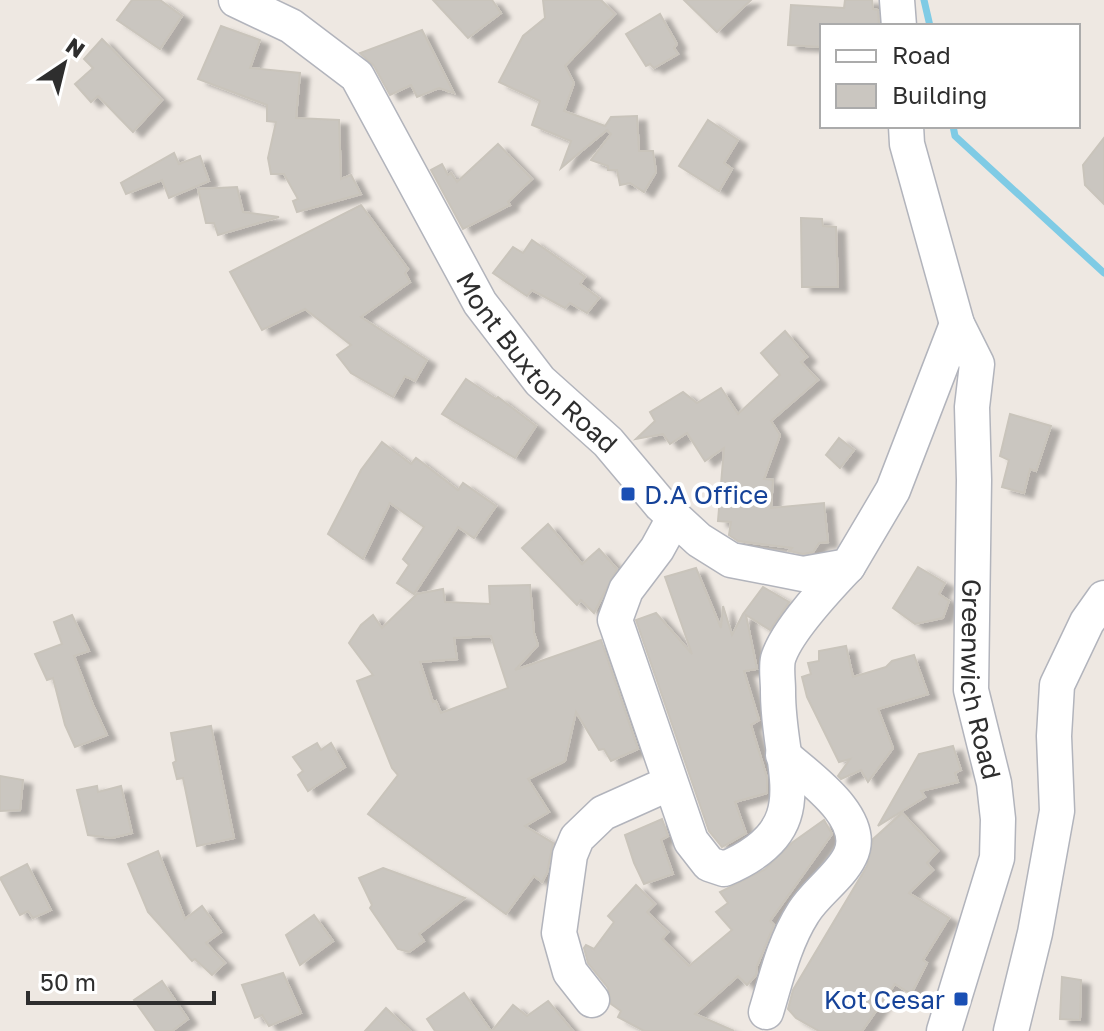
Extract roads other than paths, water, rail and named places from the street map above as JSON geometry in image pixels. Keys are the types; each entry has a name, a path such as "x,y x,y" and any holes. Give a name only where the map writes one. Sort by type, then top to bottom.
{"street":[{"name":"Mont Buxton Road","path":"236,0 291,26 357,76 480,303 540,381 608,442 674,518 699,540 731,560 803,574 848,566"},
{"path":"897,0 899,24"},
{"path":"674,518 657,549 626,590 615,620 691,841 709,864 724,869 750,858 781,826 790,793 777,714 778,660 818,597 848,566 893,490 957,324 907,144 906,128"},
{"name":"Greenwich Road","path":"944,1031 997,858 998,819 994,783 971,690 972,407 977,364 957,324"},
{"path":"1011,1031 1035,933 1057,811 1054,736 1057,685 1087,622 1104,598"},
{"path":"766,1012 784,953 803,913 850,856 855,837 843,809 783,755"},
{"path":"592,1000 570,972 559,933 570,855 577,838 603,813 670,783"}],"waterway":[{"path":"924,0 930,24"},
{"path":"953,128 955,136 1104,273"}],"place":[{"name":"D.A Office","path":"628,494"},
{"name":"Kot Cesar","path":"961,999"}]}
